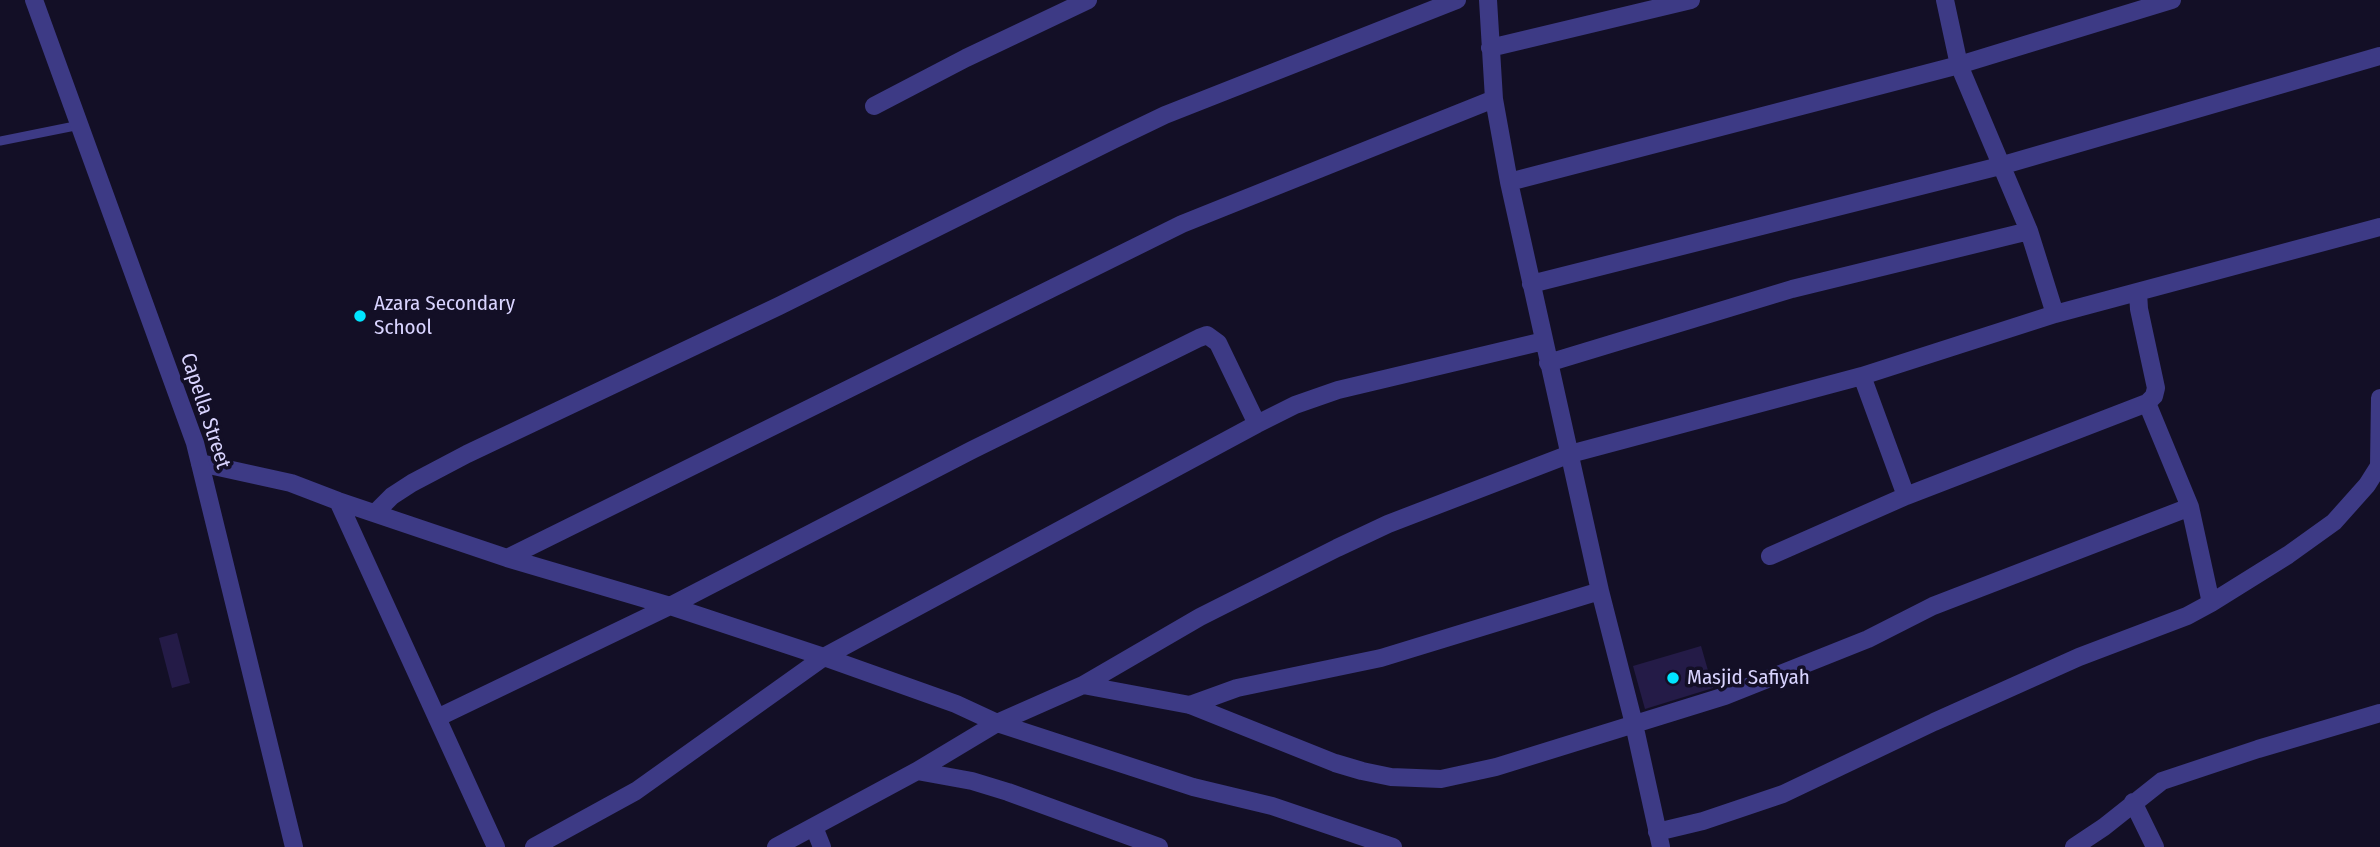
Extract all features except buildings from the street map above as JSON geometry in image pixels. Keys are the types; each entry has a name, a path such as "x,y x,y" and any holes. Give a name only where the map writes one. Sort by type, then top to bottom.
{"street":[{"name":"Capella Street","path":"34,0 188,421 294,847"},
{"path":"874,106 966,58 1088,0"},
{"path":"375,513 392,496 412,483 467,454 791,300 1165,115 1457,0"},
{"path":"1488,0 1494,100 1509,182 1548,363 1659,840 1703,821 1783,794 2079,657 2187,616 2211,603 2288,555 2334,522 2367,485 2379,466 2380,399"},
{"path":"1490,48 1691,0"},
{"path":"1945,0 1959,65 2029,231 2055,314"},
{"path":"1509,182 1959,65 2172,0"},
{"path":"1531,284 2000,166 2380,56"},
{"path":"507,558 1182,223 1494,100"},
{"path":"776,847 917,771 997,723 1083,685 1200,617 1388,524 1570,454 1862,376 2055,314 2380,227"},
{"path":"1548,363 1792,289 2029,231"},
{"path":"1770,556 1906,496 2147,403 2154,396 2156,388 2139,309 2138,292"},
{"path":"437,718 670,606 972,450 1207,335 1218,343 1257,424"},
{"path":"534,847 636,791 824,657 1294,405 1338,390 1544,341"},
{"path":"1862,376 1906,496"},
{"path":"2147,403 2190,507 2211,603"},
{"path":"200,463 291,483 507,558 670,606 824,657 956,704 997,723 1193,787 1272,806 1393,847"},
{"path":"338,501 496,847"},
{"path":"1083,685 1190,705 1335,763 1391,777 1441,779 1496,767 1725,696 1868,639 1933,606 2190,507"},
{"path":"1190,705 1237,688 1381,658 1600,591"},
{"path":"2074,847 2104,827 2162,780 2380,713"},
{"path":"917,771 972,781 1008,792 1159,847"},
{"path":"2133,802 2155,847"},
{"path":"814,827 822,847"}],"lane":[{"path":"0,141 80,125"}],"place":[{"name":"Azara Secondary School","path":"360,316"},
{"name":"Masjid Safiyah","path":"1673,678"}]}
